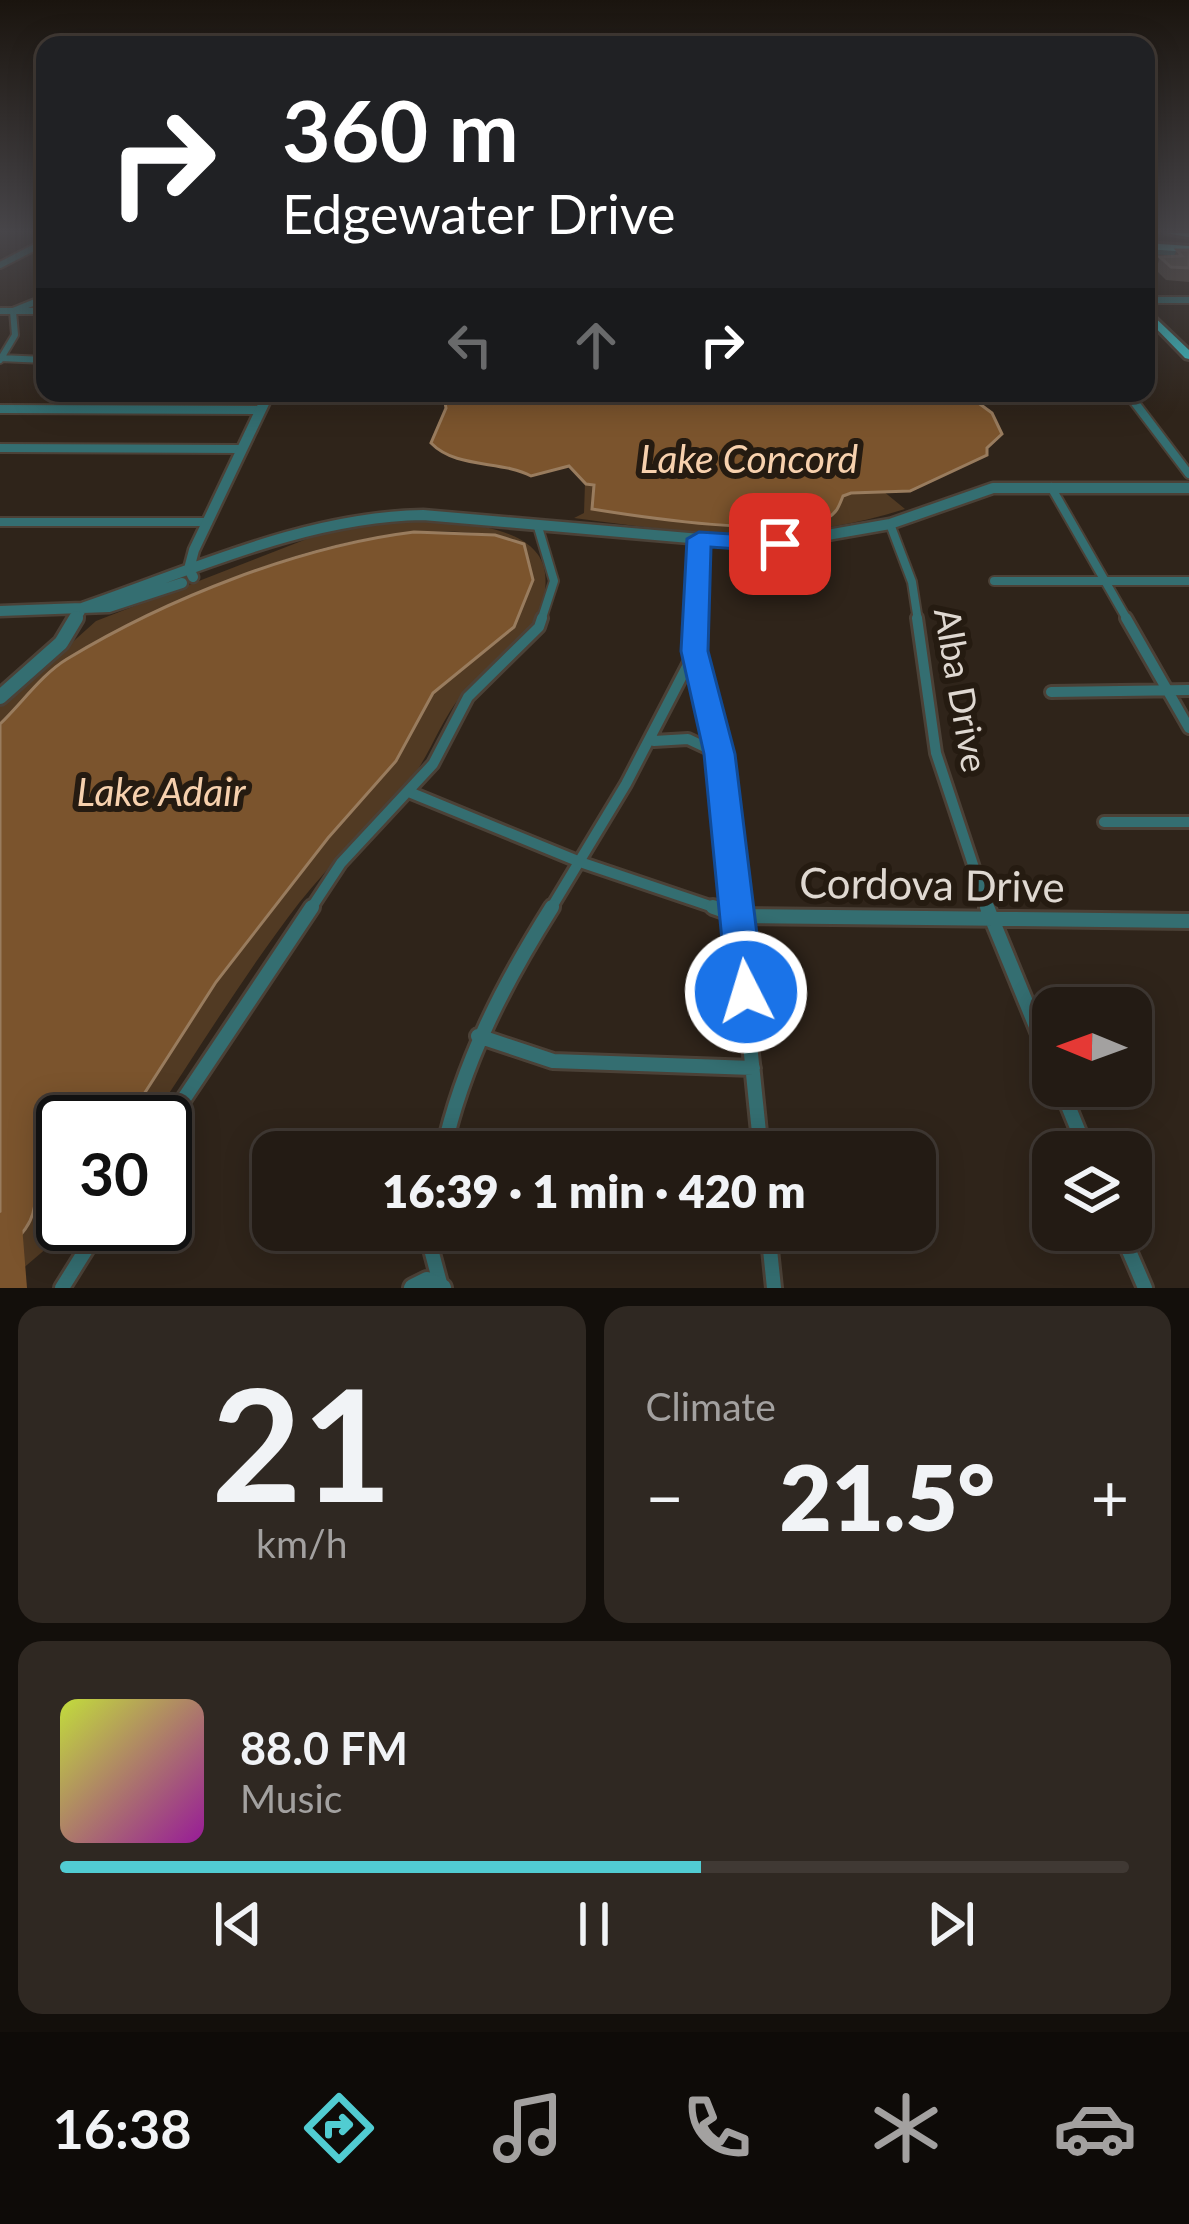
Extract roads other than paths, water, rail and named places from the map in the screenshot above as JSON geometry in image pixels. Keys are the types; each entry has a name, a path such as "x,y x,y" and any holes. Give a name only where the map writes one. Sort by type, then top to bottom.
{"highway":[{"path":"1155,321 1189,356"},
{"path":"1155,334 1189,365"}],"street":[{"path":"1155,300 1189,300"},
{"path":"14,311 36,302"},
{"path":"0,311 36,311"},
{"path":"14,311 15,335 1,359 36,360"},
{"path":"191,575 198,542 265,402"},
{"path":"1135,402 1189,474"},
{"path":"0,410 261,410"},
{"path":"0,448 242,449"},
{"path":"1051,487 1189,728"},
{"path":"0,611 128,603 328,524 382,515 780,544 890,524 988,488 1189,488"},
{"path":"0,522 208,522"},
{"name":"Alba Drive","path":"890,524 912,582 936,753 992,919 1032,1017"},
{"path":"186,1095 341,863 433,764 468,697 530,640 545,616 553,571 538,527"},
{"path":"699,539 694,651 720,754 759,1131"},
{"path":"126,594 165,574 198,542"},
{"path":"0,697 61,643 82,608 191,575"},
{"path":"994,580 1189,581"},
{"path":"446,1131 478,1036 654,740 694,651"},
{"path":"1051,692 1189,690"},
{"path":"654,740 688,739 720,754"},
{"name":"Cordova Drive","path":"409,792 580,862 739,916 1189,921"},
{"path":"1104,822 1189,822"},
{"path":"478,1036 553,1060 753,1068"},
{"path":"62,1288 85,1251"},
{"path":"770,1251 774,1288"},
{"path":"1129,1251 1145,1288"},
{"path":"414,1287 432,1253"},
{"path":"432,1253 442,1288"},
{"path":"414,1287 427,1281 442,1288"}],"water":[{"name":"Lake Concord","path":"445,402 977,402 992,413 1002,434 987,448 987,455 910,491 851,493 843,496 827,518 807,524 747,526 592,509 594,485 586,484 569,466 531,476 453,457 431,443"},
{"name":"Lake Adair","path":"414,532 495,535 524,544 533,580 514,627 433,693 396,761 328,838 216,982 143,1095 36,1095 34,1211 23,1232 0,1251 0,724 58,665 147,616 234,578 370,539"}],"waterway":[{"path":"7,1225 13,1286"}]}
